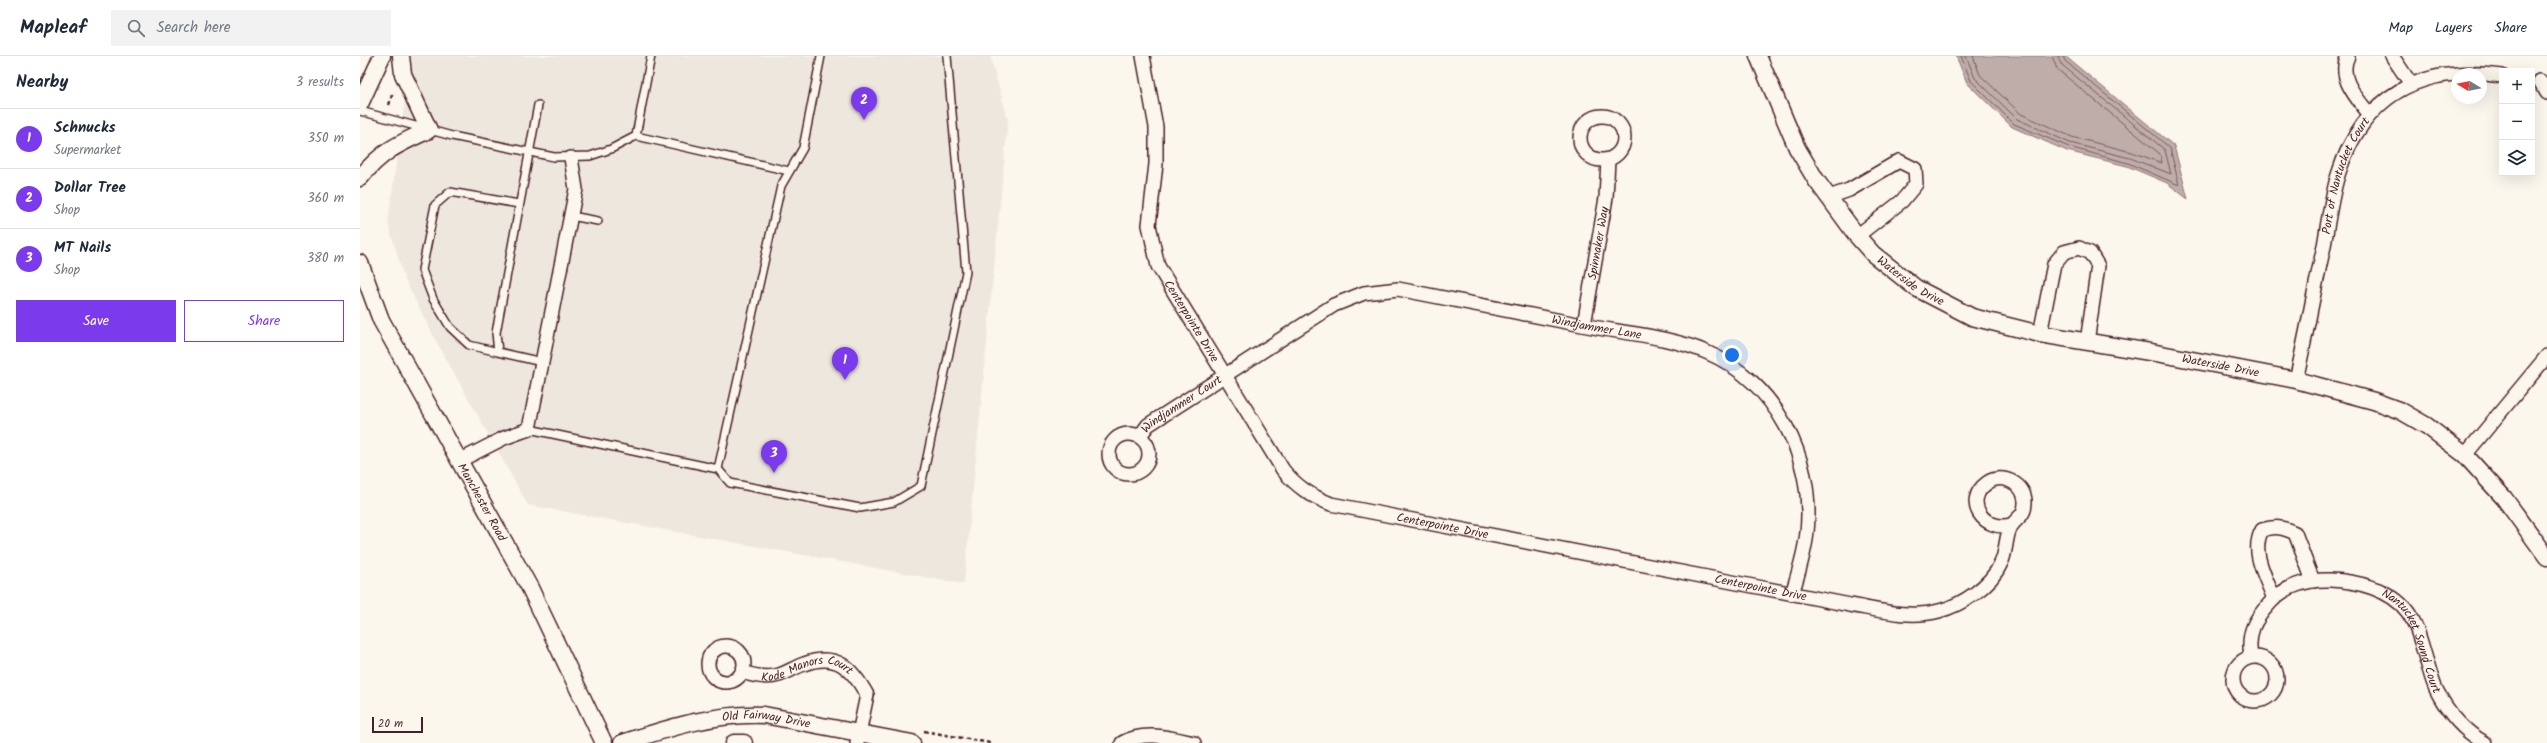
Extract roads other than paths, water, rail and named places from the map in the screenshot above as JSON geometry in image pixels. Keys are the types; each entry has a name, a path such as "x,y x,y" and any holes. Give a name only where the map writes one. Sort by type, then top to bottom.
{"street":[{"path":"360,104 382,56"},
{"path":"360,178 376,159 397,144 429,130 403,74 401,56"},
{"name":"Centerpointe Drive","path":"1143,56 1154,106 1158,146 1149,225 1158,266 1226,374 1283,470 1295,484 1311,496 1331,504 1898,614 1917,614 1939,611 1957,604 1988,582 2002,563 2011,525"},
{"name":"Waterside Drive","path":"1758,56 1797,148 1829,198 1857,236 1873,254 1916,288 1972,317 2040,334 2156,353 2296,380 2374,401 2401,411 2427,426 2465,455 2504,498 2547,557"},
{"path":"2348,56 2344,72 2346,82 2370,115"},
{"path":"2392,56 2411,84"},
{"name":"Port of Nantucket Court","path":"2296,380 2338,176 2358,130 2370,115 2390,96 2411,84 2442,74 2499,76"},
{"path":"2540,78 2547,93"},
{"path":"460,460 504,438 528,429 576,190 571,158"},
{"name":"Spinnaker Way","path":"1584,325 1606,198 1608,160"},
{"path":"1829,198 1849,190 1899,161 1915,169 1916,184 1902,201 1857,236"},
{"path":"2040,334 2054,264 2064,252 2079,248 2090,253 2098,266 2087,342"},
{"name":"Manchester Road","path":"360,263 381,320 534,595 604,743"},
{"name":"Windjammer Lane","path":"1226,374 1334,304 1364,293 1398,289 1678,343 1705,351 1726,361 1748,377 1768,397 1789,431 1799,457 1804,482 1807,532 1792,594"},
{"path":"2465,455 2547,356"},
{"name":"Windjammer Court","path":"1140,436 1148,425 1226,374"},
{"path":"2274,598 2257,552 2256,540 2262,530 2274,527 2285,528 2295,533 2313,581"},
{"name":"Nantucket Sound Court","path":"2251,657 2248,642 2252,630 2259,615 2274,598 2301,583 2313,581 2342,580 2362,584 2397,601 2407,611 2415,626 2437,692 2458,722 2486,743"},
{"name":"Kode Manors Court","path":"742,672 757,677 778,676 805,664 824,660 843,665 858,680 867,695 858,738"},
{"name":"Old Fairway Drive","path":"622,743 694,721 744,714 764,715 858,738 912,743"},
{"path":"1122,743 1136,737 1150,736 1194,743"},
{"name":"Old Fairway Drive","path":"734,743 744,743"}],"lane":[{"path":"636,136 651,56"},
{"path":"718,469 781,186 803,148 821,56"},
{"path":"528,429 718,469 730,483 860,508 894,502 921,486 966,272 947,56"},
{"path":"498,352 496,333 538,105"},
{"path":"360,111 429,130 529,151 571,158 590,156 611,149 636,136 789,171"},
{"path":"519,204 450,192 435,205 422,270 433,299 450,327 469,345 542,362"},
{"path":"571,216 598,221"}],"water":[{"path":"1956,56 2065,56 2174,146 2188,199 2167,183 2127,166 2067,151 2012,127 1967,83"}],"place":[{"name":"Dollar Tree","path":"864,120"},
{"name":"Schnucks","path":"845,380"},
{"name":"MT Nails","path":"774,473"}]}
